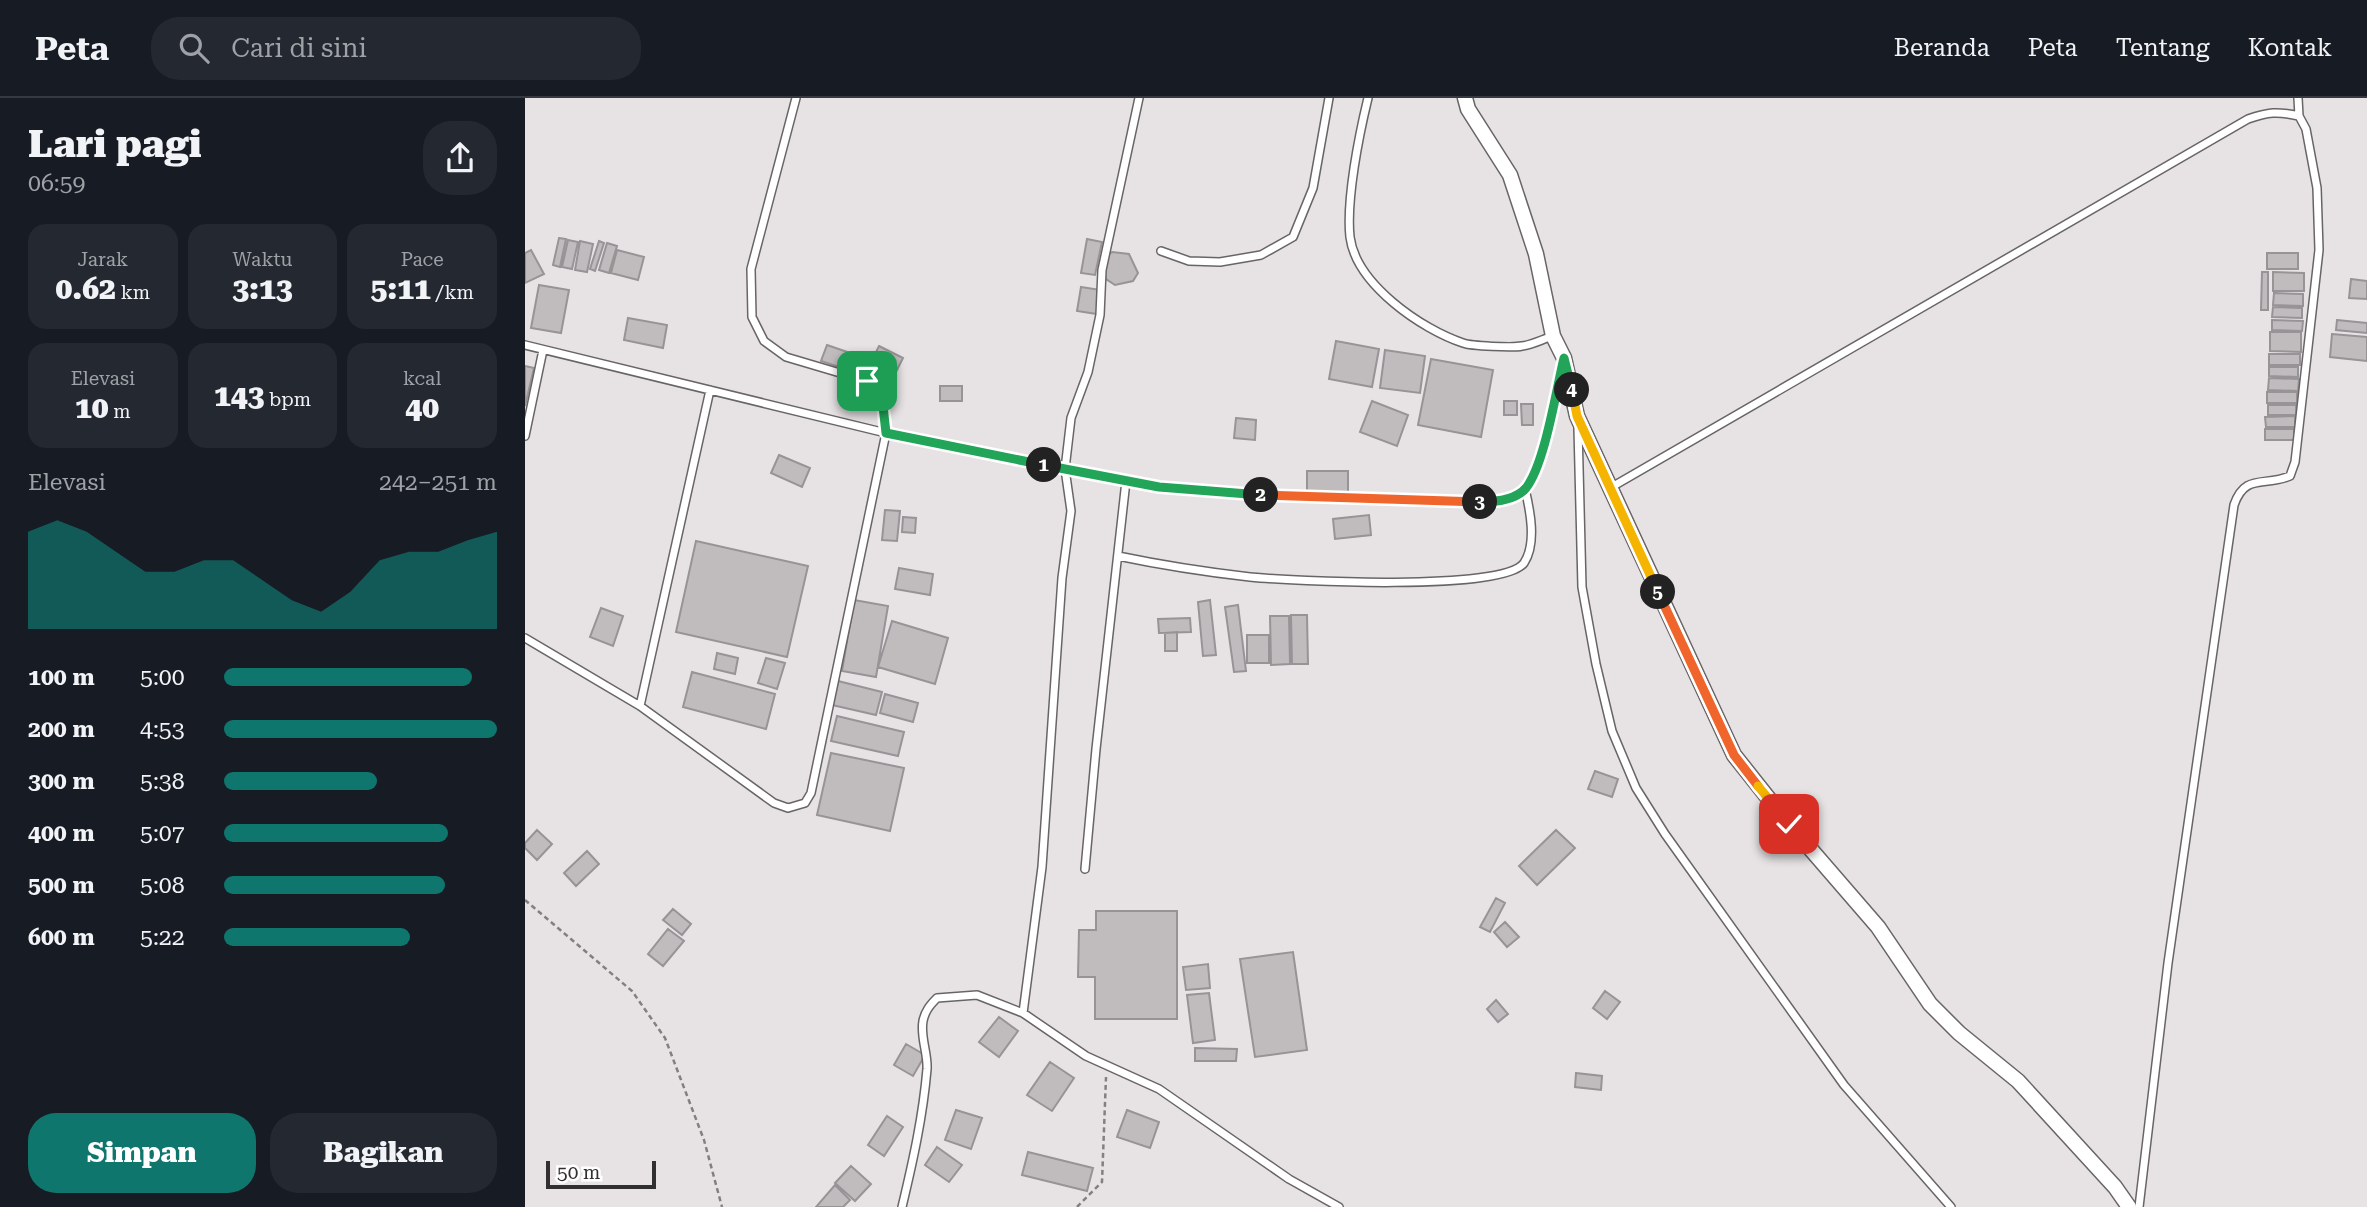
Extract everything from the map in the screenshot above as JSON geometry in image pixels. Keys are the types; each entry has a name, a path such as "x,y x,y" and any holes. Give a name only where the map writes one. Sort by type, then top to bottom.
{"street":[{"path":"1465,98 1468,109 1510,175 1536,254 1553,336 1564,358 1577,416 1734,755 1789,824 1878,927 1930,1004 1959,1033 2018,1081 2115,1187 2129,1207"}],"lane":[{"path":"525,638 640,706 774,803 788,808 805,803 811,793 886,433 882,397 867,381 786,357 764,341 752,317 751,269 796,98"},
{"path":"1023,1013 1042,867 1062,578 1070,511 1065,469 1071,418 1088,372 1100,314 1102,270 1139,98"},
{"path":"1161,251 1189,261 1220,262 1261,255 1293,237 1314,188 1329,98"},
{"path":"1368,98 1354,175 1350,236 1355,255 1370,280 1413,318 1465,344 1521,346 1553,336"},
{"path":"2139,1207 2168,963 2234,505 2239,491 2249,484 2281,480 2290,476 2295,462 2319,250 2317,188 2306,130 2298,116 2298,98"},
{"path":"1609,488 2248,120 2266,112 2283,112 2298,116"},
{"path":"525,345 886,433 1159,487 1258,495 1484,502 1510,499 1525,489 1539,462 1564,358"},
{"path":"525,436 543,350"},
{"path":"640,706 710,390"},
{"path":"1577,416 1582,587 1612,731 1636,788 1665,834 1844,1084 1951,1207"},
{"path":"1085,869 1126,481"},
{"path":"1118,556 1241,576 1295,580 1424,582 1498,576 1514,571 1524,562 1529,547 1531,527 1525,489"},
{"path":"902,1207 923,1109 927,1064 923,1028 927,1008 937,998 977,995 1023,1013 1086,1056 1159,1089 1289,1179 1339,1207"}],"path":[{"path":"525,900 632,991 665,1038 704,1140 722,1207"},
{"path":"1077,1207 1102,1182 1106,1064"}],"building":[{"path":"559,238 566,239 560,267 553,265"},
{"path":"1087,239 1102,242 1095,275 1081,273"},
{"path":"568,240 578,242 572,269 562,267"},
{"path":"580,241 593,244 587,272 575,270"},
{"path":"599,241 604,243 595,271 590,269"},
{"path":"607,243 617,246 609,273 599,270"},
{"path":"531,250 544,274 525,283 525,253"},
{"path":"617,250 644,257 638,280 611,273"},
{"path":"1112,252 1129,254 1138,273 1133,281 1115,285 1106,279 1102,269 1105,257"},
{"path":"2267,253 2298,253 2298,269 2267,269"},
{"path":"2262,272 2268,272 2268,310 2261,310"},
{"path":"2273,272 2304,273 2304,291 2273,291"},
{"path":"2351,279 2367,281 2367,299 2349,298"},
{"path":"539,285 569,290 561,333 531,328"},
{"path":"1081,287 1101,290 1097,314 1077,311"},
{"path":"2274,293 2303,294 2303,306 2273,305"},
{"path":"2273,307 2302,308 2302,318 2272,317"},
{"path":"628,318 667,325 663,348 624,340"},
{"path":"2272,320 2303,321 2302,331 2272,330"},
{"path":"2337,320 2367,323 2367,333 2336,330"},
{"path":"2270,332 2301,332 2301,352 2270,351"},
{"path":"2332,334 2367,337 2367,361 2330,357"},
{"path":"1336,341 1379,349 1372,387 1329,379"},
{"path":"827,345 853,354 848,370 821,361"},
{"path":"879,346 903,358 891,382 867,370"},
{"path":"1385,350 1425,356 1420,393 1380,388"},
{"path":"2269,354 2300,354 2300,365 2269,365"},
{"path":"1431,359 1493,370 1481,437 1418,425"},
{"path":"525,366 534,368 525,406"},
{"path":"2269,367 2298,367 2298,377 2269,376"},
{"path":"2269,378 2299,379 2298,391 2268,390"},
{"path":"940,386 962,386 962,401 940,401"},
{"path":"2267,392 2297,392 2297,403 2267,403"},
{"path":"1372,401 1408,415 1397,446 1360,432"},
{"path":"1504,401 1517,401 1517,415 1504,415"},
{"path":"1521,404 1533,404 1533,425 1522,425"},
{"path":"2268,405 2296,405 2296,415 2268,415"},
{"path":"2295,416 2295,427 2266,427 2265,417"},
{"path":"1236,418 1256,420 1255,440 1234,438"},
{"path":"2265,429 2294,429 2294,440 2265,440"},
{"path":"779,455 810,468 802,487 771,473"},
{"path":"1307,471 1348,471 1348,495 1307,495"},
{"path":"885,510 900,511 897,541 882,540"},
{"path":"1369,515 1371,535 1335,539 1333,519"},
{"path":"903,517 916,518 915,533 902,532"},
{"path":"696,541 808,566 787,657 676,632"},
{"path":"899,568 933,574 930,595 895,589"},
{"path":"854,600 888,606 876,677 842,671"},
{"path":"1210,600 1216,655 1203,656 1198,602"},
{"path":"1238,605 1246,671 1234,672 1225,607"},
{"path":"601,608 623,616 613,646 590,637"},
{"path":"1291,615 1307,615 1308,664 1292,664"},
{"path":"1270,616 1289,616 1290,664 1271,665"},
{"path":"1190,618 1191,632 1159,633 1158,619"},
{"path":"892,621 948,638 935,684 878,667"},
{"path":"1177,632 1177,651 1165,651 1165,633"},
{"path":"1247,635 1269,635 1269,663 1247,663"},
{"path":"717,653 738,658 735,674 714,669"},
{"path":"766,658 785,663 777,689 758,683"},
{"path":"692,672 775,694 766,729 683,707"},
{"path":"838,681 882,692 876,715 832,705"},
{"path":"885,694 918,703 913,722 880,713"},
{"path":"837,716 904,732 898,756 831,741"},
{"path":"831,753 904,768 890,831 817,815"},
{"path":"1595,771 1618,779 1612,797 1588,789"},
{"path":"537,830 552,844 537,860 525,848 525,843"},
{"path":"1556,830 1575,848 1537,885 1519,866"},
{"path":"587,851 599,864 576,886 564,873"},
{"path":"1496,898 1505,903 1490,932 1480,927"},
{"path":"673,909 691,924 682,935 663,920"},
{"path":"1096,911 1177,911 1177,1019 1095,1019 1095,977 1078,977 1079,930 1096,930"},
{"path":"1505,922 1519,937 1507,947 1494,932"},
{"path":"668,929 684,941 663,966 648,954"},
{"path":"1293,952 1307,1050 1255,1057 1240,959"},
{"path":"1208,964 1210,988 1186,990 1183,967"},
{"path":"1605,991 1620,1002 1607,1019 1593,1008"},
{"path":"1209,993 1215,1040 1193,1043 1187,995"},
{"path":"1496,1000 1508,1014 1498,1022 1487,1009"},
{"path":"999,1017 1018,1031 999,1057 979,1042"},
{"path":"906,1044 925,1055 913,1076 894,1065"},
{"path":"1195,1048 1237,1049 1236,1061 1195,1061"},
{"path":"1050,1062 1074,1078 1052,1111 1027,1095"},
{"path":"1576,1073 1602,1076 1601,1090 1575,1087"},
{"path":"956,1110 982,1118 971,1149 945,1140"},
{"path":"1127,1110 1159,1122 1150,1148 1117,1137"},
{"path":"887,1116 903,1127 884,1156 868,1145"},
{"path":"937,1147 962,1165 949,1182 925,1165"},
{"path":"1028,1152 1093,1168 1087,1191 1022,1175"},
{"path":"851,1166 871,1184 855,1201 835,1183"},
{"path":"835,1185 850,1200 843,1207 816,1207"}],"route":[{"path":"867,381 882,397 886,433 1065,469 1159,487 1258,495 1484,502 1510,499 1525,489 1539,462 1564,358 1577,416 1734,755 1789,824"}]}
